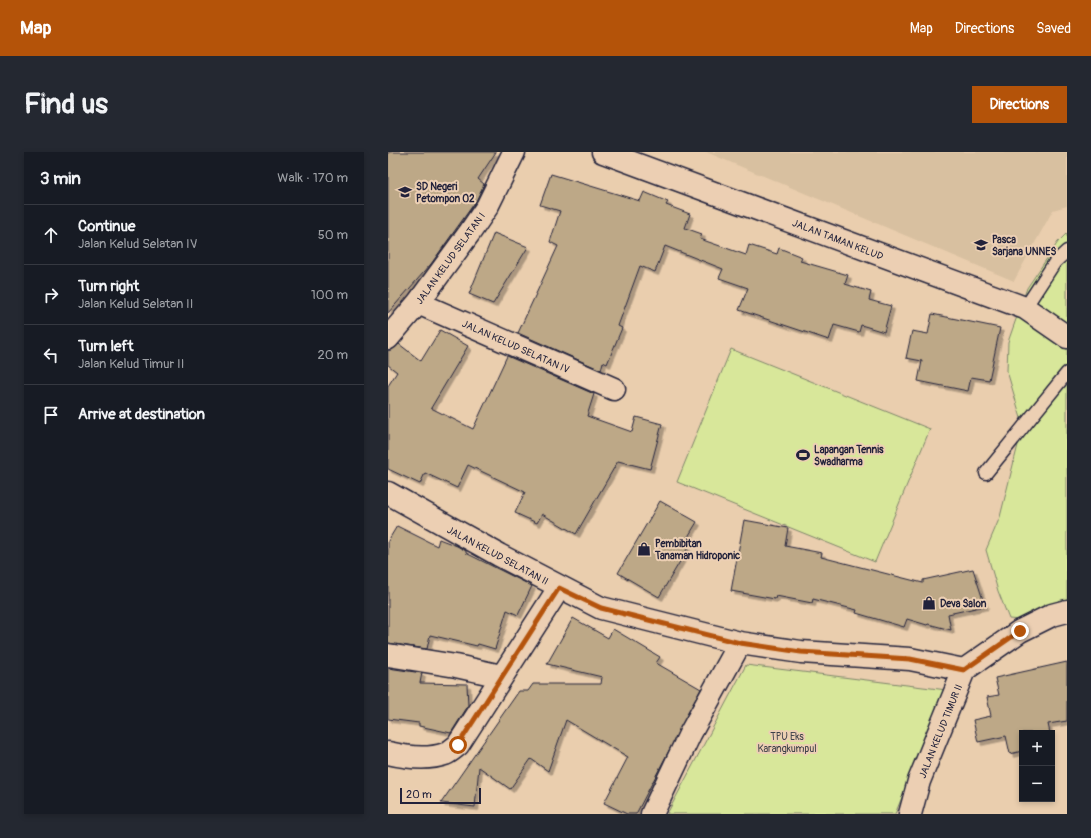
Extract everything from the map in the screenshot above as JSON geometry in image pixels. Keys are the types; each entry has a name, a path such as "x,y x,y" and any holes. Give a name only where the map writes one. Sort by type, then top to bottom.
{"street":[{"name":"JALAN KELUD SELATAN I","path":"388,338 418,303 487,207 514,152"},
{"name":"JALAN TAMAN KELUD","path":"603,152 1025,308 1067,337"},
{"name":"JALAN KELUD SELATAN IV","path":"418,303 614,389"},
{"name":"JALAN KELUD SELATAN II","path":"388,493 559,588 601,608 740,643 801,652 910,659 964,670"},
{"path":"388,753 402,756 429,756 446,754 458,745 500,676 559,588"},
{"path":"964,670 1020,631 1052,615 1067,611"},
{"path":"652,814 690,734 740,643"},
{"path":"388,655 456,666 500,676"},
{"name":"JALAN KELUD TIMUR II","path":"910,814 918,781 964,670"}],"lane":[{"path":"1025,308 1055,262 1067,251"},
{"path":"986,474 1067,373"}],"shaded area":[{"name":"Pasca Sarjana UNNES","path":"706,152 1067,152 1067,206 1053,210 1014,281"}],"green space":[{"path":"1067,233 1067,619 1053,623 1009,619 998,591 986,550 1000,517 1023,425 1007,371 1008,342 1027,288 1058,242"},
{"name":"Lapangan Tennis Swadharma","path":"731,349 930,429 875,562 677,482"},
{"name":"TPU Eks Karangkumpul","path":"746,665 947,690 895,814 667,814"}],"building":[{"path":"388,152 496,152 478,179 484,184 476,201 431,264 388,313"},
{"path":"551,174 640,201 644,192 668,202 666,205 690,214 685,228 702,234 700,239 746,255 749,245 777,254 779,248 802,257 800,261 848,275 845,284 871,292 869,300 891,306 884,332 861,325 859,332 834,325 829,340 739,310 748,288 719,278 723,269 665,246 655,272 640,266 618,326 622,328 607,364 603,362 601,370 518,333 558,246 550,242 560,211 540,205"},
{"path":"494,233 528,247 493,304 469,294"},
{"path":"932,314 1000,328 989,380 971,377 968,391 918,381 922,361 906,358 912,331 928,334"},
{"path":"440,330 468,346 431,408 473,429 507,356 594,394 587,416 632,432 636,417 662,424 650,469 618,461 576,534 542,514 537,523 515,513 525,492 468,465 457,488 425,473 420,484 388,469 388,386 397,372 388,365 388,350 392,350 399,344 421,361"},
{"path":"660,501 697,522 683,545 688,548 659,597 618,573"},
{"path":"744,520 788,528 785,546 822,553 821,557 923,583 923,580 973,569 985,606 948,614 951,630 907,619 904,627 856,613 857,610 813,599 812,603 776,596 775,599 731,591"},
{"path":"397,526 437,546 439,539 457,546 466,551 466,553 532,586 518,615 507,610 495,649 478,644 477,646 430,635 427,649 388,643 388,541"},
{"path":"573,618 608,638 613,629 660,657 656,663 701,689 636,814 627,814 604,803 628,757 566,720 548,771 531,759 510,789 479,767 475,807 441,803 519,691 528,691 533,684 601,684 602,677 547,664"},
{"path":"1067,662 1067,721 1048,724 1049,730 1019,730 1019,752 1010,754 1006,736 978,742 973,720 991,716 987,697 999,695 995,678"},
{"path":"388,668 422,673 420,683 467,684 468,706 451,733 419,726 419,723 388,719"}],"place":[{"name":"SD Negeri Petompon 02","path":"405,192"},
{"name":"Pasca Sarjana UNNES","path":"981,245"},
{"name":"Lapangan Tennis Swadharma","path":"803,455"},
{"name":"Pembibitan Tanaman Hidroponic","path":"644,549"},
{"name":"Deva Salon","path":"929,603"}],"route":[{"path":"458,745 500,676 559,588 601,608 740,643 801,652 910,659 964,670 1020,631"}]}
